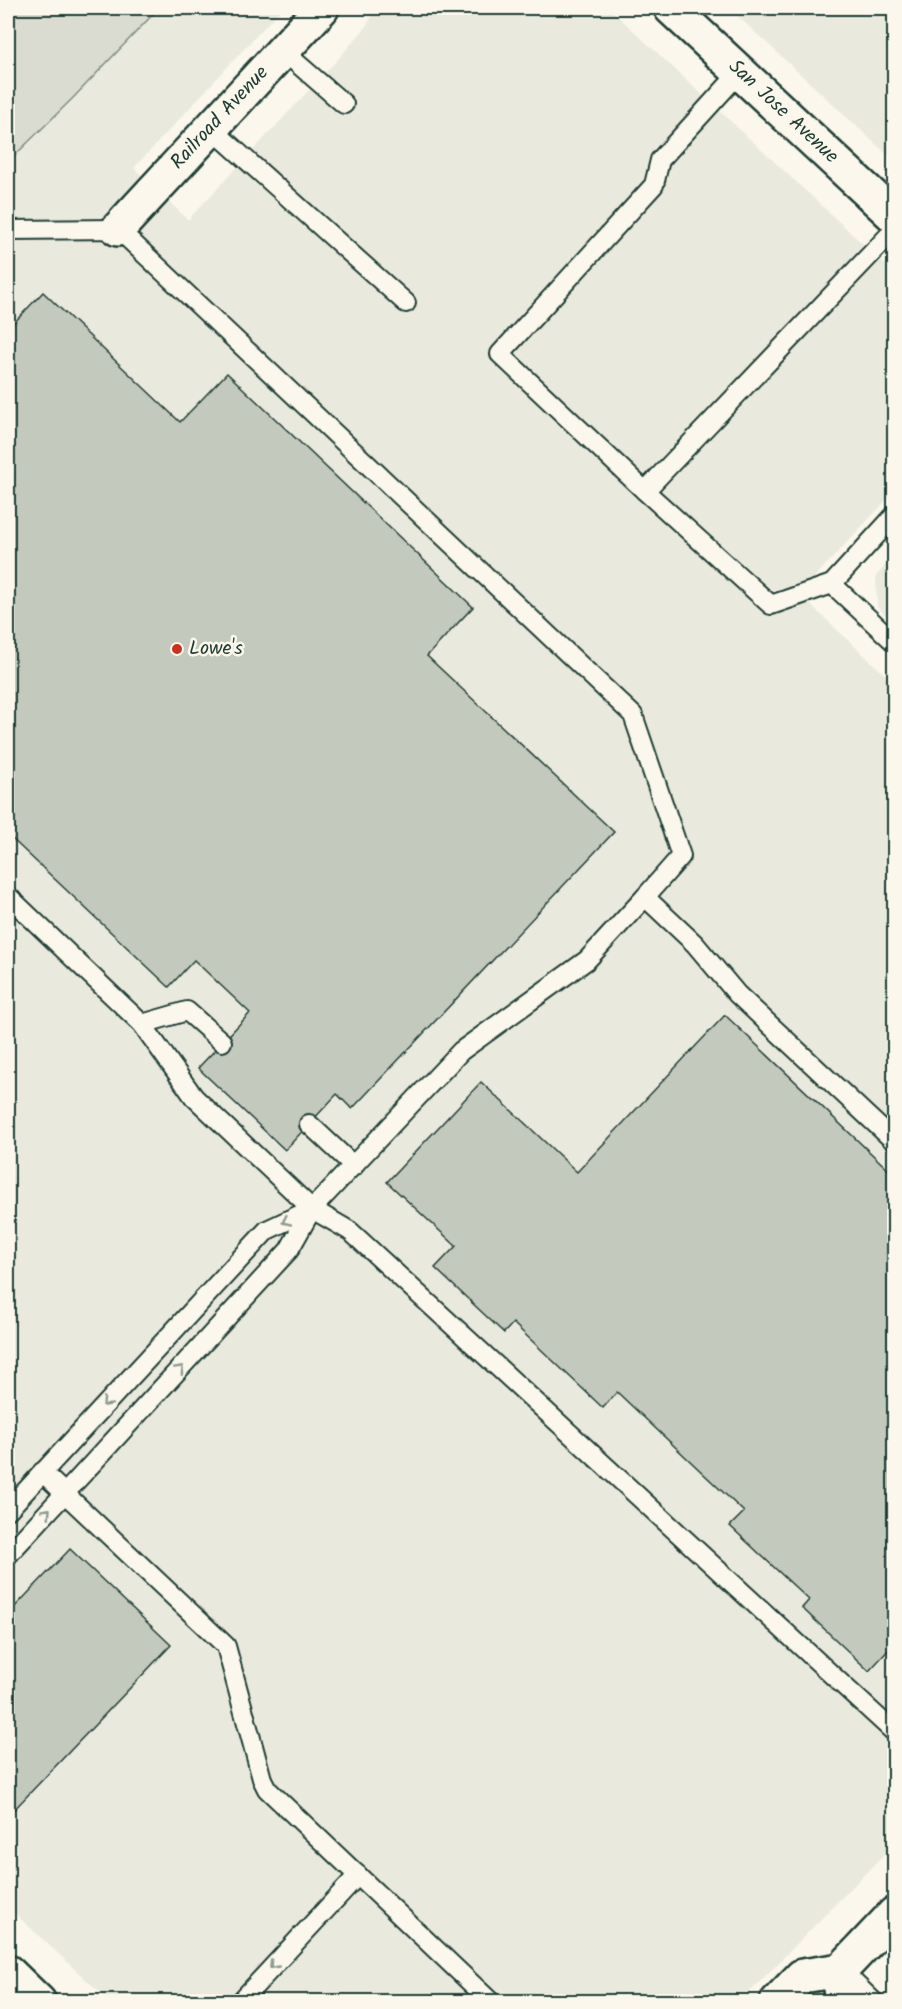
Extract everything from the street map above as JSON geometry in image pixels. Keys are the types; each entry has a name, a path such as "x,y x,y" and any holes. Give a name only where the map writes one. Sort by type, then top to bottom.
{"street":[{"name":"Railroad Avenue","path":"118,229 322,8"},
{"name":"San Jose Avenue","path":"671,8 894,216"},
{"path":"777,2001 802,1976 840,1986 894,1914"},
{"path":"8,1972 39,2001"}],"lane":[{"path":"283,51 344,104"},
{"path":"740,72 660,160 654,185 500,354 645,491 771,605 832,584 894,516"},
{"path":"211,128 406,303"},
{"path":"8,230 118,229 633,715 681,856 587,960 461,1051 312,1209 289,1250 8,1554"},
{"path":"645,491 894,230"},
{"path":"832,584 894,642"},
{"path":"8,896 142,1024 194,1097 312,1209 350,1231 894,1732"},
{"path":"645,897 694,944 736,994 894,1141"},
{"path":"142,1024 187,1011 222,1042"},
{"path":"309,1124 354,1166"},
{"path":"8,1510 267,1230 312,1209"},
{"path":"42,1472 226,1646 262,1779 267,1789 491,2001"},
{"path":"240,2001 358,1875"},
{"path":"840,1986 874,2001"}],"shaded area":[{"path":"8,8 159,8 8,162"},
{"path":"159,8 282,8 134,168 188,220 338,59 365,28 377,8 609,8 894,273 894,492 799,594 894,683 894,1844 741,2001 109,2001 8,1907 8,162"},
{"path":"729,8 894,8 894,161"},
{"path":"894,557 894,623 877,607 876,576"}],"building":[{"path":"43,292 180,422 227,373 473,607 427,656 614,832 352,1109 337,1094 285,1150 198,1068 250,1013 194,960 169,987 8,835 8,329"},
{"path":"725,1015 894,1175 894,1644 869,1671 802,1608 809,1600 730,1526 744,1512 617,1392 603,1408 513,1323 504,1333 435,1268 456,1246 387,1182 481,1082 577,1172"},
{"path":"70,1549 171,1645 8,1816 8,1614"}],"place":[{"name":"Lowe's","path":"177,649"}]}
